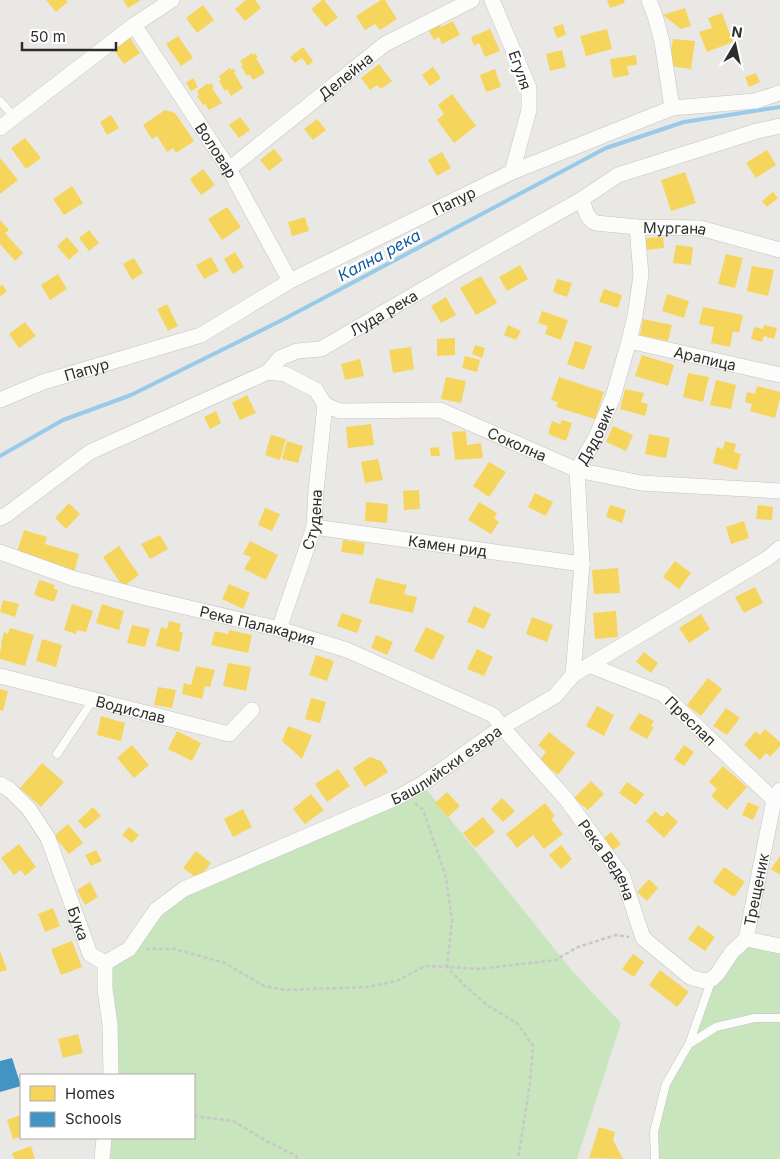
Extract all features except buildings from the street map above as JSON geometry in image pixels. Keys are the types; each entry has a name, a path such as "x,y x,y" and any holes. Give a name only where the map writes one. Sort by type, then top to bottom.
{"street":[{"path":"0,128 134,24 172,0"},
{"name":"Делейна","path":"228,169 386,44 472,0"},
{"name":"Егуля","path":"492,0 529,88 528,110 512,172"},
{"path":"649,0 662,42 672,108"},
{"name":"Воловар","path":"134,24 228,169 290,282"},
{"name":"Папур","path":"0,400 43,382 201,335 290,282 512,172 672,108 755,101 780,93"},
{"name":"Луда река","path":"0,518 90,452 268,372 280,358 297,350 321,349 582,199 618,175 756,131 780,126"},
{"name":"Мургана","path":"582,199 588,217 596,223 636,227 700,228 780,250"},
{"name":"Дядовик","path":"573,675 582,564 577,470 596,437 613,397 629,341 641,275 636,227"},
{"name":"Арапица","path":"629,341 780,375"},
{"path":"268,372 285,374 316,390 325,405"},
{"name":"Соколна","path":"325,405 340,411 440,410 577,470 641,483 780,491"},
{"name":"Студена","path":"279,629 314,527 325,405"},
{"name":"Камен рид","path":"314,527 582,564"},
{"name":"Башлийски езера","path":"105,963 129,948 156,910 184,889 398,797 422,784 502,727 555,696 573,675 768,558 780,548"},
{"name":"Река Палакария","path":"0,553 72,578 279,629 347,650 493,715 502,727"},
{"name":"Преслап","path":"589,665 663,694 777,795"},
{"name":"Водислав","path":"0,676 229,734 252,710"},
{"name":"Река Ведена","path":"502,727 566,799 623,877 643,938"},
{"name":"Бука","path":"0,784 10,790 29,809 48,838 90,954 105,963"},
{"name":"Трещеник","path":"712,979 732,952 746,938 777,795"},
{"path":"643,938 690,977 704,981 712,979"},
{"path":"746,938 780,946"},
{"path":"105,963 105,989 110,1025 111,1074"},
{"path":"102,1159 104,1139"}],"lane":[{"path":"0,101 14,117"},
{"path":"57,754 94,700"},
{"path":"654,1159 654,1132 666,1084 689,1044 712,979"},
{"path":"689,1044 716,1027 754,1018 780,1018"}],"path":[{"path":"398,797 412,800 423,810 446,878 452,920 447,967 487,1005 518,1024 533,1046 530,1083 518,1159"},
{"path":"129,948 175,949 225,963 264,986 285,990 368,987 397,981 425,966 479,968 555,960 578,947 616,936 643,938"},
{"path":"195,1116 234,1121 268,1142 295,1155 298,1159"}],"green space":[{"path":"422,784 573,972 621,1023 577,1159 102,1159 104,1139 195,1139 195,1074 111,1074 105,963 156,910"},
{"path":"746,939 780,946 780,1159 655,1159 654,1132 666,1084 689,1044 712,979"}],"waterway":[{"name":"Кална река","path":"0,456 63,420 131,395 286,318 606,148 684,122 780,107"}]}
